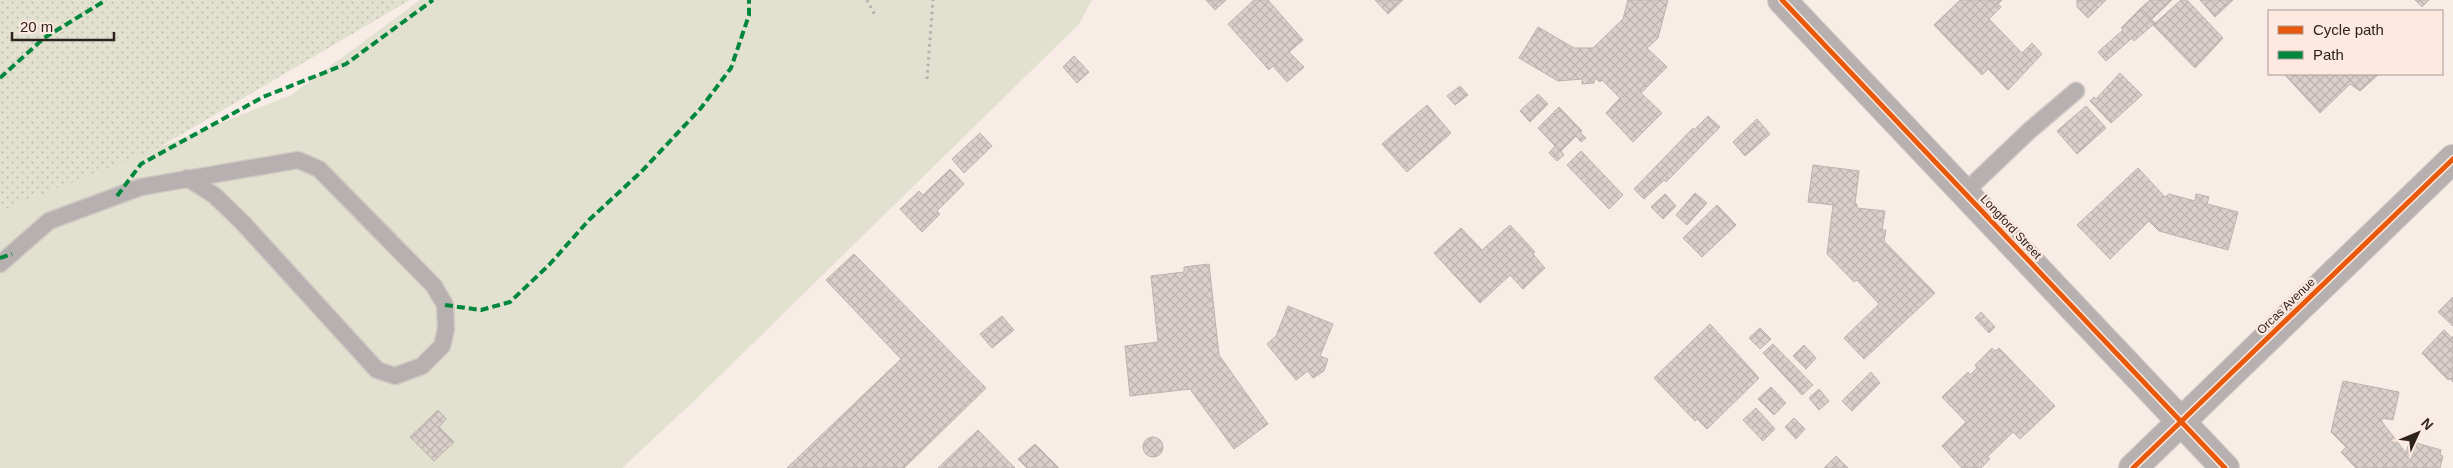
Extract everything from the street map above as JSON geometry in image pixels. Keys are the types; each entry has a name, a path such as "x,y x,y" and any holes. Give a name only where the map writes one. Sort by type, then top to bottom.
{"street":[{"name":"Longford Street","path":"1782,0 2225,468"},
{"name":"Orcas Avenue","path":"2133,468 2453,159"}],"lane":[{"path":"1964,193 2029,130 2076,91"},
{"path":"0,264 49,221 141,187 187,178 298,160 319,169 434,286 445,305 446,329 442,346 422,366 395,376 377,370 243,223 214,195 187,178"}],"path":[{"path":"867,0 876,17"},
{"path":"927,80 933,0"}],"shaded area":[{"path":"0,0 410,0 141,158 0,289"},
{"path":"420,0 1092,0 1079,24 696,399 622,468 0,468 0,211 291,95"}],"building":[{"path":"1206,0 1226,0 1215,10"},
{"path":"1254,0 1268,0 1303,40 1289,52 1304,67 1287,82 1273,66 1269,70 1228,24"},
{"path":"1375,0 1403,0 1388,14"},
{"path":"1628,0 1668,0 1658,38 1647,48 1667,67 1641,93 1662,113 1633,142 1606,113 1620,98 1602,80 1600,82 1595,78 1594,83 1582,84 1582,79 1558,81 1519,58 1538,27 1574,48 1593,48 1623,19"},
{"path":"1960,0 2002,0 1998,4 2001,7 1989,19 2022,53 2032,43 2042,54 2008,90 1988,69 1982,75 1934,25"},
{"path":"2077,0 2106,0 2088,18 2077,7"},
{"path":"2150,0 2172,0 2152,19 2141,8"},
{"path":"2181,0 2187,0 2223,38 2195,68 2153,25"},
{"path":"2200,0 2233,0 2215,17"},
{"path":"2415,0 2429,0 2422,7"},
{"path":"2141,8 2155,23 2134,41 2132,38 2106,61 2098,52 2123,30 2121,28"},
{"path":"1074,56 1089,72 1077,83 1063,67"},
{"path":"2120,73 2142,95 2111,123 2090,101 2094,97 2096,99"},
{"path":"2285,75 2378,75 2360,91 2350,84 2320,113"},
{"path":"1460,86 1468,95 1455,105 1447,96"},
{"path":"1538,94 1548,104 1530,122 1520,111"},
{"path":"1427,105 1451,133 1407,172 1382,144"},
{"path":"2086,106 2106,128 2077,154 2057,131"},
{"path":"1559,107 1582,131 1580,132 1586,138 1581,142 1576,136 1561,151 1564,155 1557,161 1549,153 1555,146 1538,128"},
{"path":"1708,116 1720,127 1666,182 1664,180 1644,199 1634,189 1693,128 1694,130"},
{"path":"1757,119 1770,134 1745,156 1733,142"},
{"path":"980,133 992,146 964,173 952,159"},
{"path":"1581,151 1623,195 1609,209 1567,165"},
{"path":"1813,165 1859,171 1855,204 1857,204 1857,208 1885,211 1882,230 1886,230 1884,241 1935,293 1864,359 1844,338 1879,304 1857,280 1854,282 1827,254 1833,205 1808,202"},
{"path":"2138,168 2165,197 2169,194 2195,201 2196,194 2209,197 2207,204 2238,212 2228,250 2159,231 2149,221 2110,259 2077,225"},
{"path":"950,169 964,184 937,211 940,214 922,232 900,209 919,191 923,195"},
{"path":"1695,193 1707,203 1687,225 1676,215"},
{"path":"1665,194 1676,206 1663,219 1651,207"},
{"path":"1717,205 1736,225 1702,257 1683,238"},
{"path":"1510,225 1535,252 1533,254 1545,268 1523,289 1510,275 1480,303 1434,253 1461,228 1482,250"},
{"path":"854,254 986,388 904,468 787,468 901,359 826,280"},
{"path":"1209,264 1219,355 1268,424 1234,449 1190,389 1130,396 1125,346 1158,342 1151,276 1184,272 1184,267"},
{"path":"2453,297 2453,326 2438,312"},
{"path":"1288,306 1333,324 1320,356 1328,359 1324,371 1313,378 1308,371 1296,380 1267,344 1276,336"},
{"path":"1981,312 1995,327 1989,333 1975,318"},
{"path":"1002,316 1014,330 992,348 980,334"},
{"path":"1710,324 1759,378 1707,429 1697,419 1695,421 1654,378"},
{"path":"1760,328 1771,339 1760,349 1749,338"},
{"path":"2444,330 2452,338 2453,336 2453,382 2450,379 2448,380 2422,353"},
{"path":"1773,344 1813,385 1802,395 1763,353"},
{"path":"1804,345 1816,358 1806,369 1793,356"},
{"path":"1992,348 1995,351 1999,348 2055,406 2020,439 2013,432 1987,457 1990,459 1981,468 1962,468 1942,446 1966,422 1942,397 1968,372 1970,375 1977,368 1975,365"},
{"path":"1871,372 1880,383 1852,411 1842,401"},
{"path":"2343,381 2399,392 2393,420 2382,418 2382,422 2406,453 2408,446 2411,447 2413,442 2441,450 2440,455 2443,456 2440,468 2356,468 2341,452 2346,447 2331,432"},
{"path":"1771,387 1786,403 1774,415 1758,399"},
{"path":"1819,389 1829,401 1819,410 1809,398"},
{"path":"1756,408 1775,429 1763,441 1743,420"},
{"path":"438,410 446,419 439,427 454,442 434,461 410,437"},
{"path":"1794,418 1805,429 1796,439 1785,427"},
{"path":"978,430 1015,468 938,468"},
{"path":"1149,437 1157,437 1163,443 1163,451 1157,457 1149,457 1143,451 1143,443"},
{"path":"1035,444 1059,468 1027,468 1018,459"},
{"path":"1836,456 1848,468 1824,468"}],"marked path":[{"path":"0,78 44,38 106,0"},
{"path":"117,196 141,164 263,97 346,64 433,0"},
{"path":"445,305 481,310 510,302 549,265 589,220 641,172 701,108 731,68 749,15 749,0"},
{"path":"0,258 12,254"}],"cycle path":[{"path":"1782,0 2225,468"},
{"path":"2133,468 2453,159"}]}
